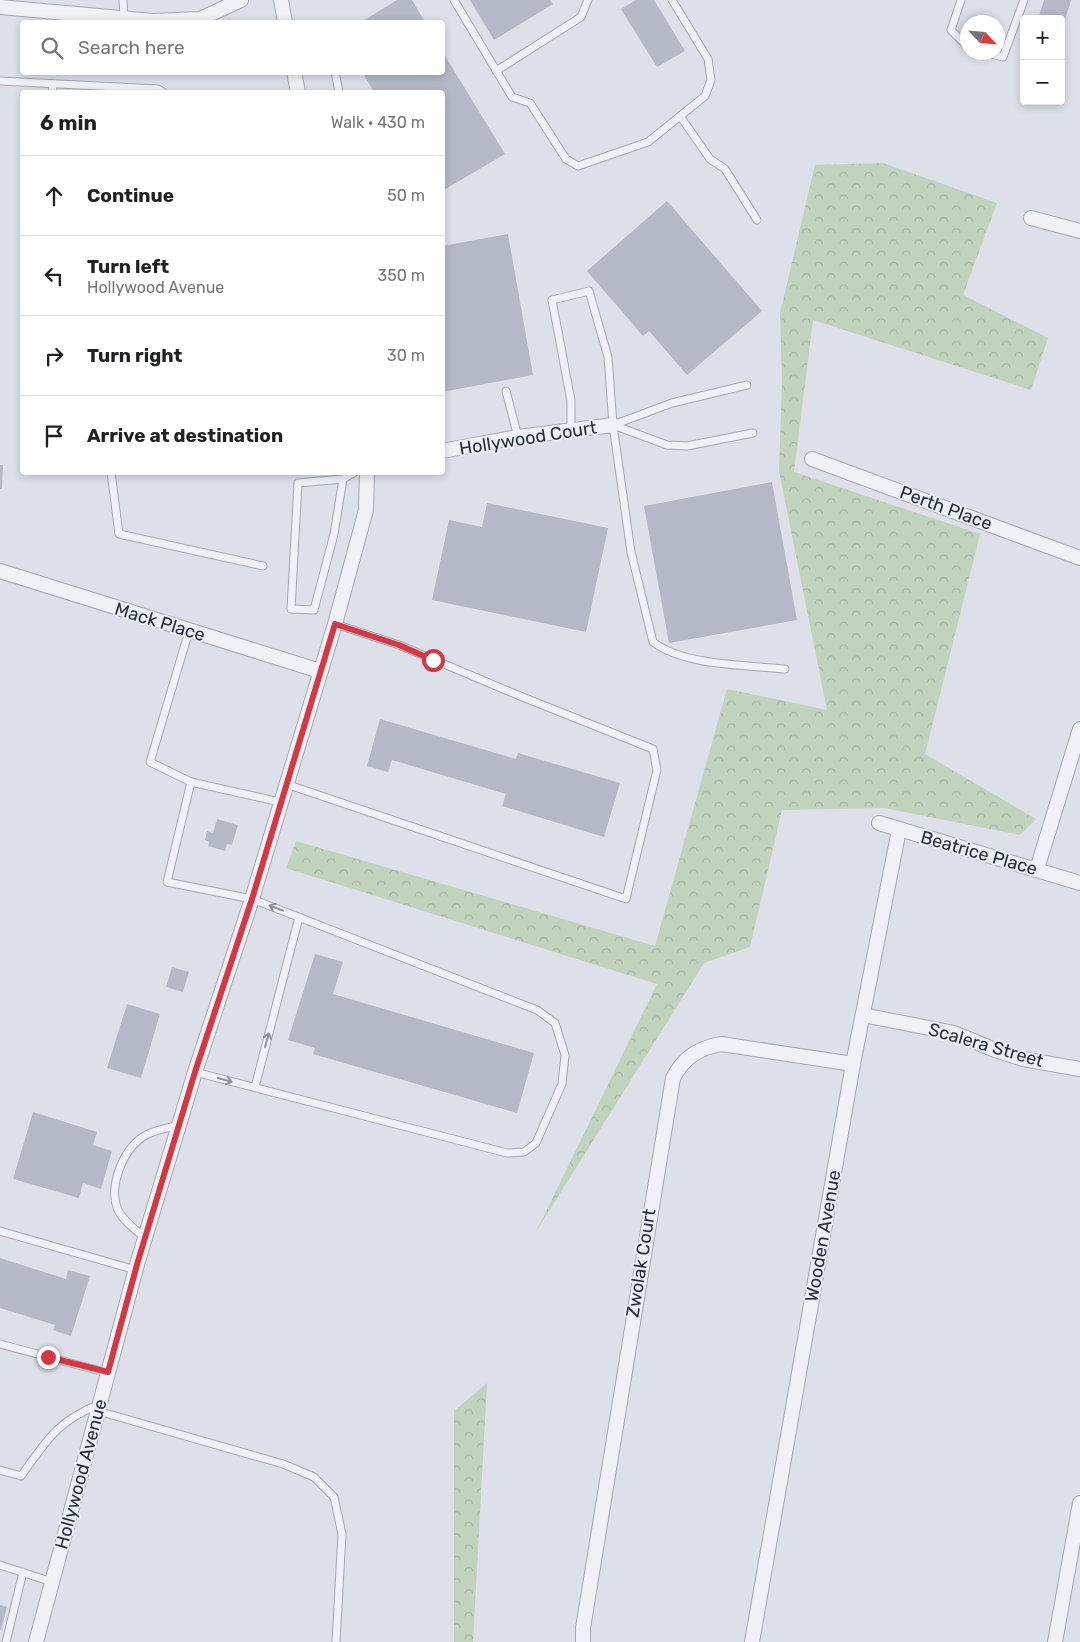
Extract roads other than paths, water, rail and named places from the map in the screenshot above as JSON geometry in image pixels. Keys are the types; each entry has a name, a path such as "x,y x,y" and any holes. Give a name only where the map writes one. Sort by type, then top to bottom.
{"street":[{"path":"281,0 285,20"},
{"path":"176,20 200,19 234,1"},
{"path":"0,7 143,20"},
{"path":"295,75 298,90"},
{"path":"1031,218 1080,230"},
{"name":"Hollywood Court","path":"445,450 518,437 613,426"},
{"name":"Perth Place","path":"812,459 1080,558"},
{"name":"Hollywood Avenue","path":"36,1642 145,1238 195,1072 252,899 335,624 366,510 367,475"},
{"name":"Mack Place","path":"0,571 320,671"},
{"path":"1037,869 1080,729"},
{"name":"Beatrice Place","path":"879,823 1080,883"},
{"name":"Wooden Avenue","path":"752,1642 853,1064 899,830"},
{"name":"Scalera Street","path":"863,1015 954,1033 1023,1059 1080,1069"},
{"name":"Zwolak Court","path":"583,1642 582,1628 673,1078 678,1068 690,1055 705,1047 722,1044 853,1064"},
{"path":"1055,1642 1080,1504"}],"lane":[{"path":"123,0 124,18"},
{"path":"454,0 512,97 530,103 566,159 578,166 648,142 705,96 711,80 708,59 672,0"},
{"path":"496,71 581,17 588,0"},
{"path":"960,39 951,30 961,0"},
{"path":"1005,52 1024,0"},
{"path":"336,75 339,90"},
{"path":"0,81 160,90"},
{"path":"52,84 54,90"},
{"path":"680,116 710,159 726,169 757,220"},
{"path":"572,430 571,400 552,300 589,290 608,357 613,426 632,552 653,642 662,649 695,659 785,668"},
{"path":"613,426 672,403 746,386"},
{"path":"506,391 518,437"},
{"path":"613,426 667,445 687,446 753,433"},
{"path":"112,475 119,534 263,566"},
{"path":"343,479 334,534 314,610 291,609 298,483 343,479 350,475"},
{"path":"286,784 626,899 657,770 653,749 399,645 335,624"},
{"path":"189,631 150,762 191,782 280,802"},
{"path":"191,782 168,882 252,899 537,1010 555,1023 565,1055 562,1084 536,1143 524,1152 507,1153 195,1072"},
{"path":"255,1087 299,917"},
{"path":"145,1238 131,1226 118,1210 116,1188 118,1168 128,1153 145,1136 179,1124"},
{"path":"0,1231 136,1270"},
{"path":"0,1344 108,1372"},
{"path":"0,1470 21,1476 52,1433 76,1413 99,1407 283,1464 314,1477 334,1497 342,1534 336,1642"},
{"path":"0,1566 52,1582"},
{"path":"6,1642 23,1572"}]}
